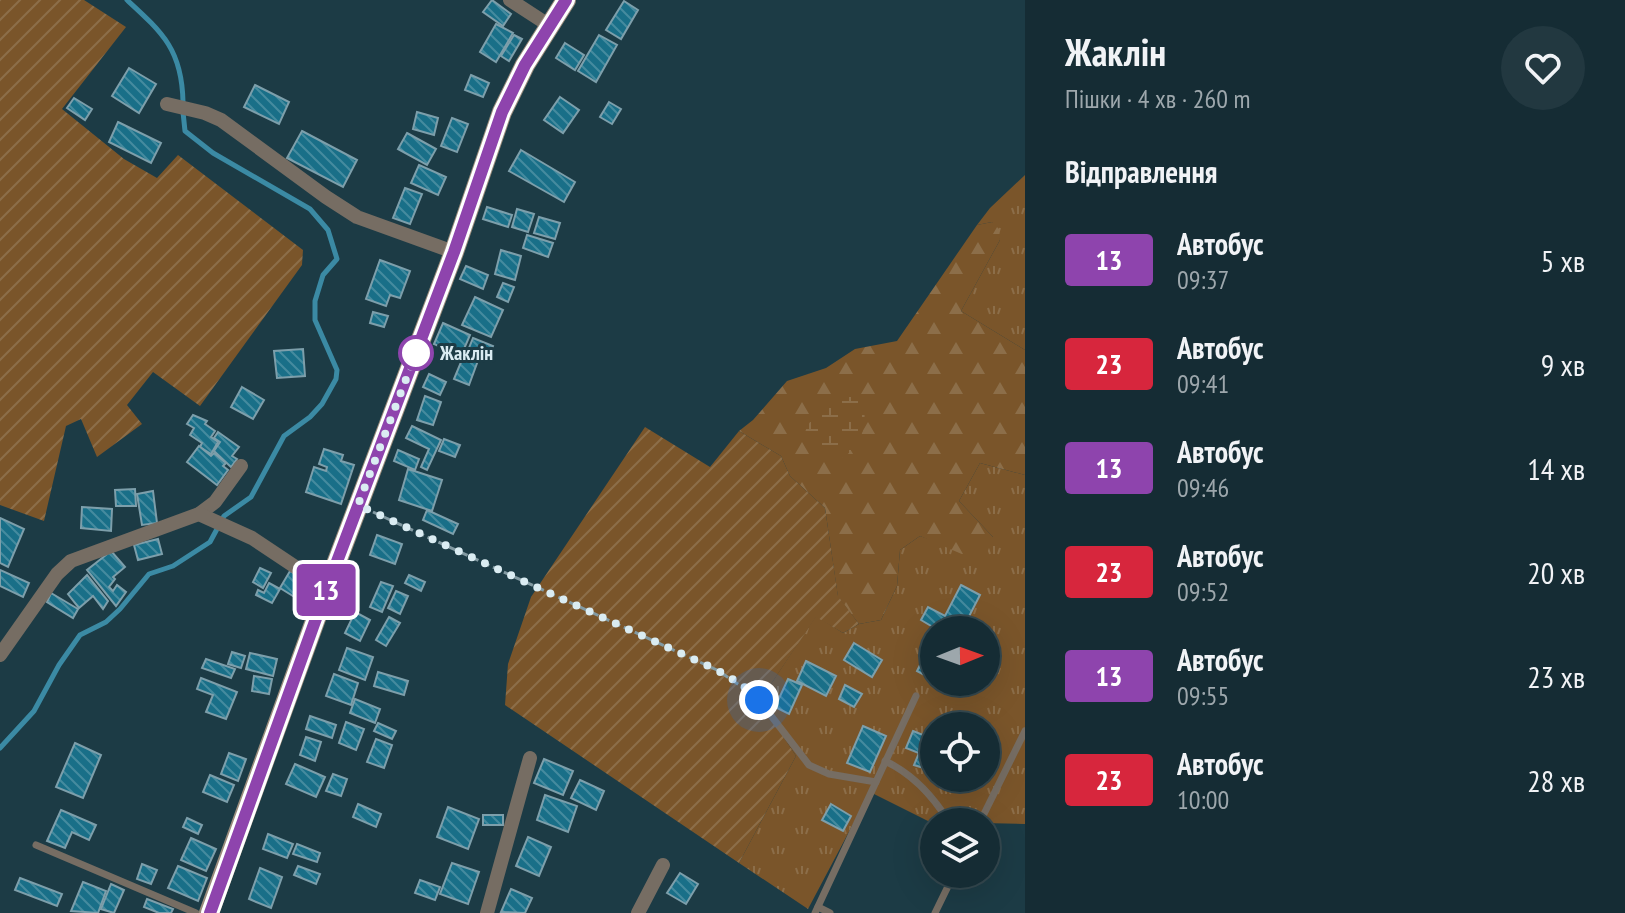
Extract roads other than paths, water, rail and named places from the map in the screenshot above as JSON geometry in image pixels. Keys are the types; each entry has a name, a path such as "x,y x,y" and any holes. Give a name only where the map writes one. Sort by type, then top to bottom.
{"main road":[{"path":"209,913 454,252 502,112 525,65 566,0"}],"street":[{"path":"510,0 550,26"},
{"path":"167,104 221,120 357,217 454,252"},
{"path":"0,655 57,574 71,561 199,514 215,502 241,466"},
{"path":"199,514 252,538 327,588"},
{"path":"487,913 530,758"},
{"path":"638,913 663,865"}],"lane":[{"path":"830,913 817,910 916,696"},
{"path":"759,700 809,765 829,774 876,782"},
{"path":"987,808 1025,731"},
{"path":"885,761 918,782 939,808"},
{"path":"36,845 196,913"},
{"path":"935,913 947,888"}],"waterway":[{"path":"127,0 168,44 179,69 183,102"},
{"path":"0,748 34,711 59,665 80,635 106,622 149,574 173,566 210,542 224,516 251,497 284,436 322,404 336,379 337,370 315,320 315,301 323,275 337,259 328,230 310,209 213,153 185,131 183,112"}],"place":[{"name":"Жаклін","path":"416,353"}]}
